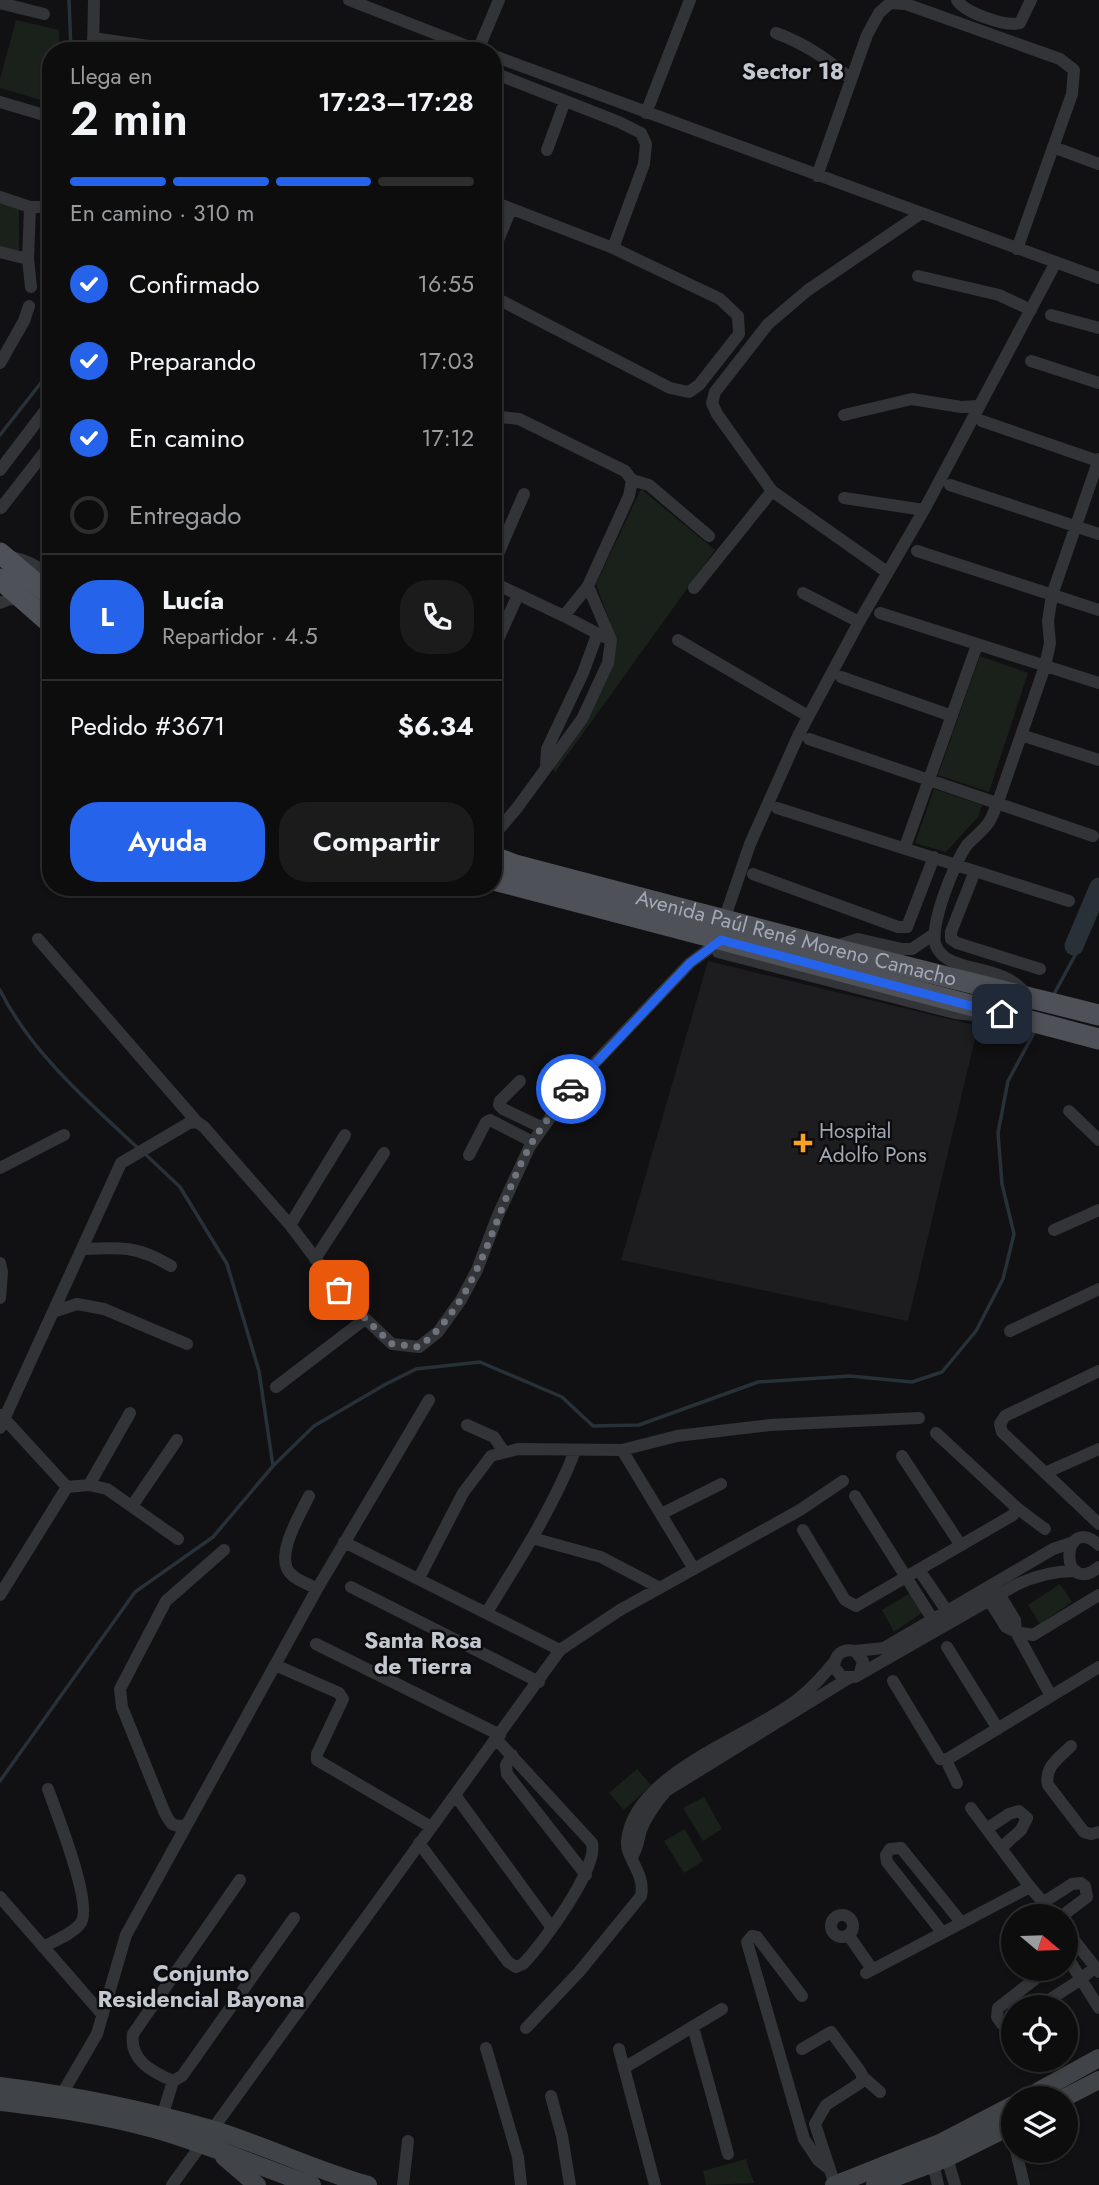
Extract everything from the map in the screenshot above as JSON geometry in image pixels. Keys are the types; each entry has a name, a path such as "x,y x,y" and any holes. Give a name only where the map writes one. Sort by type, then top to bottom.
{"main road":[{"path":"1,554 42,588"},
{"path":"0,579 42,616"},
{"name":"Avenida Paúl René Moreno Camacho","path":"502,859 722,930 1002,1014 1099,1039"},
{"name":"Avenida Paúl René Moreno Camacho","path":"502,882 722,930 829,948 1099,1015"},
{"path":"1048,2086 1099,2058"},
{"path":"1078,2091 1099,2080"},
{"path":"0,2086 153,2129 210,2141 230,2164 257,2185"},
{"path":"0,2102 58,2101 162,2117 210,2141 306,2179 368,2185"},
{"path":"833,2179 942,2142 1001,2111"},
{"path":"874,2185 1001,2136"}],"street":[{"path":"93,0 93,42"},
{"path":"349,0 458,42"},
{"path":"482,42 499,0"},
{"path":"646,113 690,0"},
{"path":"957,0 964,9 1011,26 1020,23 1031,0"},
{"path":"0,3 44,14"},
{"path":"817,176 867,35 879,13 890,3 906,4 1060,59 1074,70 1072,94 1017,249"},
{"path":"776,33 799,41 824,56 851,79"},
{"path":"502,59 1099,278"},
{"path":"502,76 641,133 646,144 644,164 613,248"},
{"path":"547,150 565,101"},
{"path":"0,102 42,114"},
{"path":"1053,147 1099,164"},
{"path":"0,197 30,207 42,207"},
{"path":"502,205 613,248 720,299 738,316 739,334 699,385 689,392 670,388 502,301"},
{"path":"30,207 28,259 31,287"},
{"path":"502,231 511,209"},
{"path":"887,572 772,491 712,403 715,392 768,324 808,290 920,214"},
{"path":"0,252 28,259"},
{"path":"38,939 290,1225 351,1305 392,1344 419,1347 438,1332 461,1300 477,1270 498,1215 533,1142 572,1087 722,930 764,809 808,716 924,510 1056,262"},
{"path":"918,276 999,295 1031,310"},
{"path":"2,354 24,321 29,306"},
{"path":"1051,315 1099,328"},
{"path":"1031,361 1099,383"},
{"path":"844,415 912,399 961,407 979,405"},
{"path":"0,470 42,415"},
{"path":"502,418 519,419 625,471 632,480 649,485 709,536"},
{"path":"982,421 1099,460 1052,595 1048,621 1050,643 1045,666 998,802 989,822 967,846 956,864 946,888 934,934 935,944 949,961 1003,976 1043,1001"},
{"path":"1,508 42,456"},
{"path":"564,616 587,586 629,496 632,480"},
{"path":"950,485 1099,534"},
{"path":"694,588 772,491"},
{"path":"502,545 524,494"},
{"path":"844,498 924,510"},
{"path":"917,551 1099,610"},
{"path":"1,554 22,559 42,569"},
{"path":"502,826 582,719 608,663 611,640 587,586"},
{"path":"502,587 611,640"},
{"path":"803,593 859,622"},
{"path":"502,630 518,595"},
{"path":"0,603 10,599 23,600"},
{"path":"880,612 1099,683"},
{"path":"546,767 547,749 583,673 597,635"},
{"path":"678,640 808,716"},
{"path":"905,847 977,645"},
{"path":"583,673 599,683"},
{"path":"841,677 952,716"},
{"path":"1021,735 1099,760"},
{"path":"809,739 1093,836"},
{"path":"777,808 1069,901"},
{"path":"753,874 898,927 907,927 934,857"},
{"path":"975,871 951,932 951,939 1040,969"},
{"path":"829,948 858,939 912,949 934,934"},
{"path":"469,1155 499,1101 520,1081"},
{"path":"499,1105 503,1110 543,1128"},
{"path":"1069,1111 1099,1140"},
{"path":"490,1120 533,1142"},
{"path":"67,1487 1,1421 121,1163 189,1123 197,1122"},
{"path":"0,1168 64,1135"},
{"path":"290,1225 345,1135"},
{"path":"315,1259 384,1153"},
{"path":"1054,1230 1099,1210"},
{"path":"83,1249 127,1248 150,1253 171,1266"},
{"path":"0,1263 0,1298"},
{"path":"1010,1331 1099,1289"},
{"path":"53,1312 78,1304 104,1309 187,1344"},
{"path":"276,1387 365,1319"},
{"path":"1099,1371 1005,1416 999,1424 1002,1432 1099,1524"},
{"path":"58,2101 97,2034 126,1935 317,1588 429,1400"},
{"path":"89,1485 130,1413"},
{"path":"419,1578 463,1493 491,1456 504,1451 622,1450 677,1436 770,1425 919,1418"},
{"path":"467,1425 494,1437 504,1451"},
{"path":"936,1433 1017,1508 1045,1529"},
{"path":"132,1506 177,1440"},
{"path":"1045,1474 1099,1449"},
{"path":"622,1450 694,1569"},
{"path":"487,1612 532,1538 566,1474 575,1451"},
{"path":"902,1456 960,1544"},
{"path":"172,2185 210,2141 419,1843 561,1650 620,1610 800,1510 843,1481"},
{"path":"661,1514 721,1484"},
{"path":"67,1487 89,1485 107,1489 178,1539"},
{"path":"0,1595 67,1487"},
{"path":"309,1496 285,1550 285,1564 290,1574 317,1588"},
{"path":"855,1496 935,1623"},
{"path":"803,1530 845,1601 856,1606 1013,1515 1017,1508"},
{"path":"532,1538 601,1557 660,1588"},
{"path":"526,2028 579,1972 641,1896 643,1886 626,1841 652,1799 670,1777 796,1700 826,1673 843,1651 884,1648 991,1592 1052,1549 1083,1538 1093,1539 1099,1545"},
{"path":"344,1542 561,1650"},
{"path":"1074,1542 1068,1550 1068,1560 1076,1571"},
{"path":"186,1825 177,1827 170,1824 122,1707 120,1689 166,1601 224,1550"},
{"path":"919,1570 950,1615"},
{"path":"991,1592 1057,1571 1076,1571 1082,1574 1097,1572"},
{"path":"351,1587 539,1682"},
{"path":"991,1592 1015,1620 1016,1632 1051,1696"},
{"path":"1016,1632 1033,1636 1099,1595"},
{"path":"652,1799 854,1676 935,1623"},
{"path":"316,1644 498,1738 592,1843 593,1850 586,1875 552,1928 523,1964 516,1967 508,1962 419,1843"},
{"path":"947,1647 998,1729"},
{"path":"854,1676 863,1661 855,1651"},
{"path":"835,1661 837,1673 854,1676"},
{"path":"275,1665 339,1693 343,1699 317,1754 317,1760 431,1827"},
{"path":"893,1681 940,1759 946,1760 1099,1667"},
{"path":"1071,1746 1050,1767 1046,1776 1048,1785 1084,1832 1099,1832"},
{"path":"512,1755 506,1765 507,1774 586,1875"},
{"path":"946,1760 957,1783"},
{"path":"43,1947 80,1925 85,1915 73,1861 48,1789"},
{"path":"455,1795 552,1928"},
{"path":"971,1808 1044,1902 1072,1884 1081,1883 1085,1886 1087,1896 1077,1904"},
{"path":"988,1828 1009,1814 1019,1811 1024,1813 1027,1822 1001,1848"},
{"path":"942,1932 887,1862 886,1855 890,1849 901,1849 961,1922"},
{"path":"173,2081 160,2076 137,2058 131,2046 133,2034 240,1880"},
{"path":"849,1936 869,1971 1030,1886"},
{"path":"0,1897 102,2014"},
{"path":"162,2117 173,2081 182,2076 294,1918"},
{"path":"802,1996 757,1937 752,1936 747,1942 804,2139 833,2179"},
{"path":"1057,1995 1097,1969 1078,1945"},
{"path":"757,1976 778,1965"},
{"path":"1078,1976 1099,2008"},
{"path":"1015,1995 1033,1981"},
{"path":"1001,2006 997,2017 1001,2023"},
{"path":"624,2068 722,2009"},
{"path":"693,2027 728,2154"},
{"path":"802,2049 831,2032 863,2077 880,2092"},
{"path":"486,2048 518,2157 521,2185"},
{"path":"619,2049 655,2185"},
{"path":"833,2179 815,2124 826,2105 860,2083 863,2077"},
{"path":"551,2096 562,2136 570,2185"},
{"path":"403,2185 408,2141"},
{"path":"938,2185 940,2161"},
{"path":"940,2161 955,2185"},
{"path":"1019,2163 1024,2185"}],"shaded area":[{"path":"16,20 59,30 60,42 42,42 42,100 0,88"},
{"path":"0,203 19,208 19,251 0,247"},
{"path":"641,489 715,550 555,772 551,767 617,642 596,584"},
{"path":"980,656 1028,673 989,792 938,775"},
{"path":"934,789 982,805 978,817 946,852 915,843"},
{"name":"Hospital Adolfo Pons","path":"708,961 978,1026 908,1321 621,1260"},
{"path":"1060,1584 1072,1602 1040,1624 1028,1605"},
{"path":"912,1592 923,1612 894,1632 882,1610"},
{"path":"637,1769 651,1785 624,1810 609,1793"},
{"path":"704,1797 722,1829 703,1841 683,1808"},
{"path":"685,1829 703,1861 684,1873 664,1841"},
{"path":"746,2159 754,2183 706,2185 703,2171"}],"waterway":[{"path":"69,0 71,42"},
{"path":"0,435 42,381"},
{"path":"1074,946 1099,887"},
{"path":"1053,996 1092,924 1099,904"},
{"path":"0,990 27,1034 61,1075 138,1148"},
{"path":"0,1781 135,1592 213,1537 273,1466 314,1426 416,1369 480,1362 562,1397 593,1426 639,1425 758,1382 850,1376 912,1382 942,1372 976,1331 1003,1279 1014,1234 1002,1184 998,1133 1008,1081 1035,1031"},
{"path":"144,1153 180,1187 227,1264 259,1371 273,1466"}],"way so far":[{"path":"339,1290 392,1344 419,1347 438,1332 461,1300 477,1270 498,1215 530,1146 571,1089"}],"place":[{"name":"Hospital Adolfo Pons","path":"803,1143"}],"district":[{"name":"Sector 18","path":"793,71"},
{"name":"Santa Rosa de Tierra","path":"423,1653"},
{"name":"Conjunto Residencial Bayona","path":"201,1986"}],"route":[{"path":"571,1089 690,963 721,940 1002,1014"}]}
